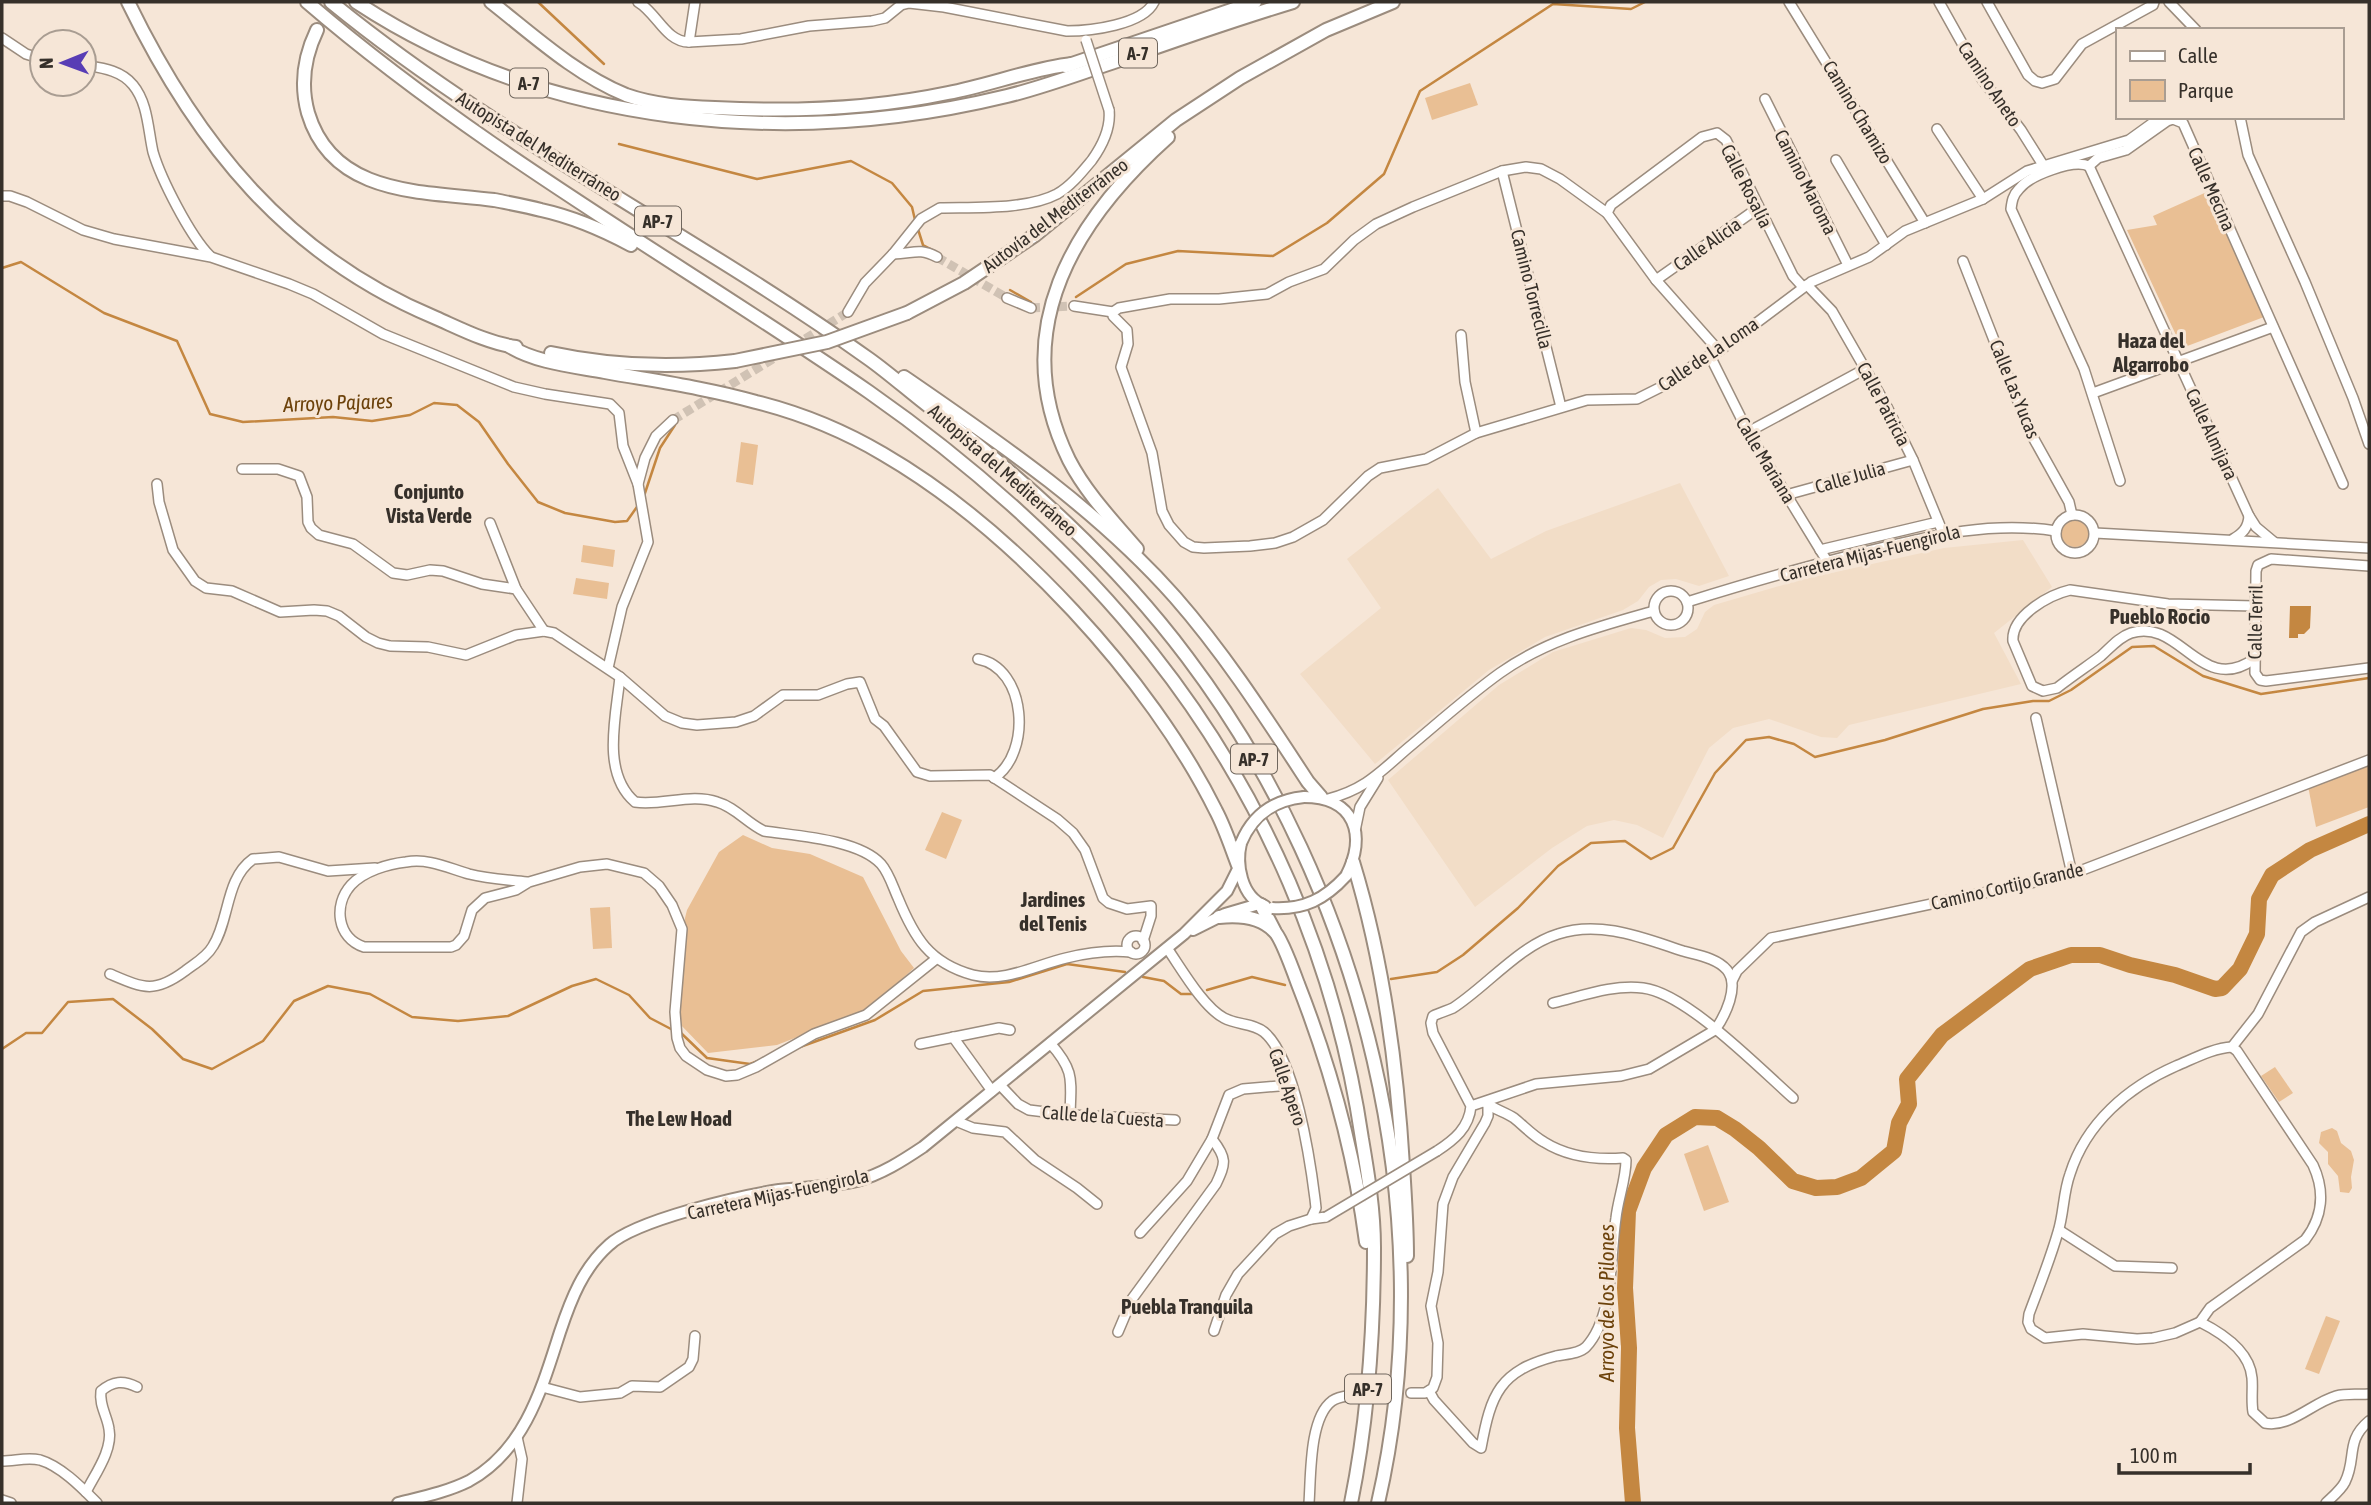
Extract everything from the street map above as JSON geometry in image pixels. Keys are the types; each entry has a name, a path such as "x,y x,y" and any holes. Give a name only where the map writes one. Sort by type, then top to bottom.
{"highway":[{"name":"Autovía del Mediterráneo","path":"128,2 153,53 212,146 268,208 316,249 367,285 411,308 509,346 562,356 674,365 735,361 827,342 907,313 964,283 1025,242 1176,120 1240,78 1325,30 1393,2"},
{"name":"Autopista del Mediterráneo","path":"307,2 408,82 654,252 871,394 957,460 1061,551 1152,653 1189,703 1264,827 1300,908 1329,986 1356,1095 1368,1176 1374,1243 1366,1413 1351,1503"},
{"name":"Autopista del Mediterráneo","path":"331,2 441,85 700,247 873,362 973,440 1044,500 1103,558 1186,656 1247,745 1287,818 1317,884 1353,981 1380,1087 1393,1166 1402,1287 1401,1359 1394,1424 1378,1503"},
{"name":"A-7","path":"356,2 407,32 488,69 546,89 621,108 716,122 832,122 897,116 1005,96 1069,78 1293,2"},
{"path":"491,2 586,74 625,94 676,105 744,110 868,105 948,93 1049,67 1072,64"},
{"path":"982,100 1003,89 1072,64 1255,2"},
{"path":"317,30 305,60 305,100 320,139 348,168 367,179 409,192 495,201 542,210 607,232 638,248 654,252"},
{"path":"1172,594 1162,578 1103,509 1070,462 1051,409 1045,356 1047,332 1058,285 1083,234 1098,210 1135,166 1198,107"},
{"path":"509,346 524,355 570,366 711,391 798,415 843,433 883,454 924,481 1010,549 1054,591 1105,647 1154,708 1201,782 1217,813 1238,867"},
{"path":"873,362 896,372 1042,474 1085,510 1172,594 1225,658 1308,782 1325,798"},
{"path":"1353,862 1383,988 1401,1122 1407,1258 1402,1287"},
{"path":"1264,906 1314,1024 1331,1075 1352,1156 1373,1274"},
{"path":"1219,916 1250,918 1275,931"}],"main road":[{"path":"1325,798 1348,814 1355,831 1353,862 1346,876 1332,890 1313,903 1294,908 1264,906 1219,916 1184,934 1227,891 1238,867 1241,843 1251,823 1268,808 1285,800 1325,798"},
{"path":"1238,867 1244,884 1264,906"},
{"name":"Carretera Mijas-Fuengirola","path":"398,1503 440,1492 470,1480 501,1455 517,1437 529,1420 568,1309 584,1275 610,1243 643,1225 722,1203 776,1191 856,1181 898,1164 956,1121 1184,934"}],"street":[{"path":"638,2 656,16 668,33 683,42 741,38 842,22 872,22 885,18 901,5 909,3 944,7 1085,36 1141,16 1154,2"},
{"path":"690,42 695,2"},
{"name":"Camino Chamizo","path":"1788,2 1925,223"},
{"name":"Camino Aneto","path":"1939,2 1982,79 2021,130 2043,165"},
{"path":"1987,2 2028,75 2042,83 2055,79 2082,44 2154,2"},
{"path":"2169,2 2194,28"},
{"path":"848,312 865,283 921,219 940,208 1036,202 1058,193 1079,175 1102,146 1110,118 1085,36"},
{"path":"2,38 28,55"},
{"path":"98,67 122,75 133,85 142,100 154,153 166,182 201,246 211,257"},
{"name":"Camino Maroma","path":"1765,99 1848,265"},
{"name":"Calle de La Loma","path":"1113,312 1113,316 1127,330 1128,344 1121,367 1152,453 1162,511 1169,525 1184,542 1204,548 1250,546 1282,541 1330,515 1376,471 1433,456 1476,433 1587,400 1637,399 1715,354 1805,286 1869,257 1905,231 1983,199 2027,171 2129,140 2158,119"},
{"name":"Calle Mecina","path":"2120,481 2084,369 2011,209 2016,192 2032,179 2078,163 2090,166 2098,158 2126,150 2173,119 2183,123 2343,484"},
{"path":"2240,119 2248,155 2305,282 2369,444"},
{"path":"1937,129 1983,199"},
{"name":"Calle Rosalía","path":"1607,213 1611,205 1702,137 1717,133 1726,140 1793,276 1805,286"},
{"path":"1836,160 1886,245"},
{"name":"Calle Almijara","path":"2090,166 2249,516 2256,527 2274,542"},
{"name":"Calle Mariana","path":"1113,312 1119,308 1170,299 1219,299 1267,294 1289,282 1324,269 1354,240 1377,224 1413,207 1502,171 1526,167 1541,169 1560,179 1607,213 1715,354 1748,432 1827,561"},
{"name":"Camino Torrecilla","path":"1502,171 1562,407"},
{"path":"2,196 27,202 83,230 114,239 211,257 289,284 313,294 383,334 514,387 610,404 619,413 623,446 638,484 648,542 622,607 608,668"},
{"name":"Calle Alicia","path":"1656,280 1758,208"},
{"path":"893,254 921,250 937,257"},
{"name":"Calle Las Yucas","path":"1963,261 2030,432 2069,502 2072,515"},
{"name":"Calle Patricia","path":"1805,286 1832,311 1865,369 1913,460 1943,533"},
{"path":"1007,298 1031,308"},
{"path":"1074,306 1113,312"},
{"path":"2093,393 2273,327"},
{"path":"1461,335 1465,382 1476,433"},
{"path":"1748,432 1865,369"},
{"path":"638,484 645,458 656,436 673,420"},
{"name":"Calle Julia","path":"1786,495 1913,460"},
{"path":"242,469 278,469 299,476 306,497 308,522 314,532 363,550 393,573 407,575 443,570 482,584 516,589"},
{"path":"157,484 159,502 173,550 195,581 206,588 232,591 279,612 327,611 339,616 366,638 378,643 428,647 466,655 516,635 544,631 565,638 608,668 620,677 665,716 682,723 697,725 736,722 754,716 783,695 818,695 860,682 875,719 884,726 917,772 930,776 985,774 995,778 1066,826 1085,850 1102,898 1117,907 1127,909 1151,906 1149,924 1139,953 1115,952 1069,957 1008,975 973,975 936,959 913,933 881,864 865,853 823,840 764,831 715,800 694,799 646,804 635,802 620,785 613,762 620,677"},
{"path":"2072,515 2088,519 2095,533 2089,548 2074,554 2060,547 2056,531 2060,521 2072,515"},
{"path":"2233,540 2243,532 2249,516"},
{"path":"1820,550 1938,522"},
{"path":"490,523 516,589 544,631"},
{"name":"Carretera Mijas-Fuengirola","path":"1687,602 1827,561 1943,533 2008,527 2056,531"},
{"path":"2095,533 2369,548"},
{"name":"Calle Terril","path":"2369,566 2271,559 2261,563 2256,571 2254,659 2255,673 2260,680 2266,681 2369,668"},
{"path":"2254,659 2231,670 2215,670 2157,633 2140,632 2123,637 2057,688 2043,691 2032,686 2013,634 2023,618 2056,593 2070,590 2168,604 2255,606"},
{"path":"1664,592 1680,593 1687,602 1686,616 1676,625 1662,623 1654,611 1656,600 1664,592"},
{"path":"1325,798 1350,793 1382,772 1464,702 1516,663 1574,636 1654,611"},
{"path":"978,659 986,660 1003,673 1012,688 1021,718 1014,756 995,778"},
{"path":"2036,718 2072,874"},
{"name":"Camino Cortijo Grande","path":"1732,981 1737,971 1771,938 2072,874 2369,760"},
{"path":"1355,831 1360,807 1382,772"},
{"path":"110,974 136,985 155,988 181,974 205,955 215,944 230,895 240,873 253,859 279,857 328,871 382,868"},
{"path":"529,882 469,874 436,862 405,862 367,874 352,884 342,901 340,919 342,928 351,941 363,947 442,947 456,944 464,936 472,910 480,901 516,890 529,882 566,870 607,864 643,873 659,886 672,905 682,929 675,1012 677,1038 686,1056 717,1075 746,1072 814,1034 866,1015 936,959"},
{"path":"2232,1047 2318,1176 2321,1202 2314,1229 2305,1240 2210,1308 2200,1322 2175,1333 2137,1339 2083,1334 2045,1338 2031,1329 2029,1314 2059,1230 2064,1196 2077,1157 2096,1125 2115,1105 2147,1080 2218,1050 2232,1047 2258,1014 2297,938 2310,925 2369,897"},
{"path":"1115,952 1149,924"},
{"path":"1214,1331 1226,1295 1238,1274 1275,1234 1289,1226 1326,1217 1437,1151 1452,1141 1464,1128 1469,1120 1471,1106 1433,1033 1433,1016 1453,1007 1546,938 1581,929 1629,933 1710,959 1728,971 1732,981 1731,994 1715,1030 1649,1069 1620,1076 1536,1084 1487,1103 1471,1106"},
{"path":"1130,939 1139,937 1143,945"},
{"path":"1130,939 1127,948 1131,952"},
{"path":"1143,945 1165,950"},
{"name":"Calle Apero","path":"1165,950 1216,1012 1223,1018 1259,1028 1266,1033 1283,1062 1310,1159 1316,1208 1311,1219"},
{"path":"1553,1003 1608,990 1644,988 1665,993 1715,1030 1793,1098"},
{"path":"920,1044 999,1028 1010,1030"},
{"name":"Calle de la Cuesta","path":"953,1037 996,1088 1029,1111 1175,1120"},
{"path":"1050,1043 1071,1074 1070,1115"},
{"path":"1140,1233 1187,1181 1212,1139 1229,1095 1243,1089 1291,1085"},
{"path":"1429,1391 1473,1443 1481,1448 1493,1398 1504,1383 1517,1371 1538,1361 1583,1350 1593,1338 1606,1301 1626,1160 1583,1157 1562,1151 1544,1142 1487,1103"},
{"path":"1411,1393 1429,1391 1437,1377 1439,1361 1432,1306 1438,1272 1443,1204 1453,1177 1485,1123 1488,1116 1487,1103"},
{"path":"956,1121 973,1128 1004,1132 1035,1160 1097,1204"},
{"path":"1118,1332 1132,1298 1216,1184 1224,1162 1223,1153 1212,1139"},
{"path":"2059,1230 2115,1266 2172,1268"},
{"path":"2200,1322 2228,1340 2244,1355 2252,1374 2253,1412 2265,1423 2283,1423 2333,1396 2369,1394"},
{"path":"542,1387 580,1397 620,1393 632,1386 660,1387 689,1367 693,1359 695,1336"},
{"path":"86,1492 108,1450 110,1433 100,1402 101,1391 109,1384 118,1382 137,1387"},
{"path":"1309,1503 1313,1447 1321,1413 1333,1400 1350,1395 1365,1395"},
{"path":"2326,1503 2344,1483 2353,1441 2359,1429 2369,1421"},
{"path":"517,1437 522,1459 517,1503"},
{"path":"2,1461 23,1458 41,1460 55,1468 97,1503"},
{"path":"2,1500 11,1503"}],"shaded area":[{"path":"1680,483 1729,576 1699,586 1676,579 1661,580 1649,587 1638,601 1623,610 1545,637 1489,670 1375,764 1300,674 1381,608 1347,559 1438,488 1491,559 1546,531"},
{"path":"2023,540 2052,587 1994,633 2021,684 1849,725 1837,738 1821,737 1769,719 1733,728 1709,748 1663,838 1637,825 1614,820 1587,826 1552,848 1475,907 1388,780 1499,685 1553,652 1631,628 1646,630 1665,638 1685,637 1697,629 1705,612 1714,605 1800,580 1944,548"},
{"path":"2290,606 2311,606 2310,628 2304,634 2298,634 2298,638 2289,638"}],"green space":[{"path":"1470,83 1478,105 1432,120 1425,98"},
{"path":"2209,191 2264,317 2182,348 2127,230 2157,225 2153,216"},
{"path":"741,442 758,445 753,485 736,482"},
{"path":"2075,519 2085,523 2089,533 2085,543 2075,547 2065,543 2061,533 2065,523"},
{"path":"583,545 615,550 613,567 581,562"},
{"path":"576,578 609,583 607,599 573,594"},
{"path":"2369,763 2369,807 2316,827 2308,786"},
{"path":"942,812 962,820 946,859 925,850"},
{"path":"743,835 772,848 810,854 863,877 901,951 914,968 877,1002 861,1012 777,1045 708,1053 679,1023 685,918 719,852"},
{"path":"610,907 612,948 593,949 590,908"},
{"path":"2275,1067 2293,1093 2279,1102 2261,1076"},
{"path":"2332,1128 2337,1131 2341,1143 2351,1151 2354,1160 2352,1188 2349,1193 2340,1192 2338,1176 2328,1164 2328,1152 2319,1143 2321,1132"},
{"path":"1708,1145 1729,1202 1704,1211 1684,1154"},
{"path":"2326,1316 2340,1321 2319,1374 2305,1369"}],"waterway":[{"path":"538,2 604,64"},
{"name":"Arroyo Pajares","path":"1076,297 1126,264 1178,251 1273,256 1327,223 1384,174 1420,91 1553,4 1631,9 1645,2"},
{"path":"619,144 757,179 851,161 892,183 912,207 915,220"},
{"path":"917,226 923,245 938,253"},
{"name":"Arroyo Pajares","path":"2,268 21,262 104,313 177,341 210,414 243,422 333,417 372,421 410,415 434,403 457,405 479,422 538,502 565,513 615,522 627,521 639,504"},
{"name":"Arroyo Pajares","path":"1010,290 1031,302"},
{"name":"Arroyo Pajares","path":"644,496 660,448 675,425"},
{"path":"1391,979 1437,972 1463,955 1518,908 1558,866 1591,843 1625,841 1651,859 1673,848 1715,773 1746,740 1769,737 1794,744 1815,757 1885,740 1983,709 2049,701 2071,690 2132,647 2154,646 2203,676 2261,694 2369,678"},
{"name":"Arroyo de los Pilones","path":"1633,1503 1627,1428 1629,1348 1625,1288 1628,1211 1644,1168 1666,1135 1695,1117 1717,1118 1759,1148 1793,1181 1816,1188 1837,1187 1861,1178 1894,1151 1899,1123 1909,1104 1907,1079 1942,1035 2030,969 2071,955 2100,955 2215,989 2222,988 2240,969 2257,934 2259,899 2272,875 2310,850 2369,824"},
{"path":"800,1047 875,1020 923,991 1009,982 1067,964 1125,972"},
{"path":"1143,977 1164,981 1181,994 1192,994"},
{"path":"1207,990 1252,977 1285,985"},
{"path":"2,1049 26,1033 42,1033 68,1002 113,999 152,1029 183,1059 212,1069 263,1041 294,1001 328,986 370,994 412,1017 458,1021 508,1016 572,986 596,979 629,995 650,1018 671,1029"},
{"path":"681,1033 707,1058 750,1064 758,1061"}],"tunnel":[{"path":"937,257 1007,298"},
{"path":"1031,308 1074,306"},
{"path":"794,346 848,312"},
{"path":"673,420 779,355"},
{"path":"1365,1395 1411,1393"}],"district":[{"name":"Haza del Algarrobo","path":"2151,352"},
{"name":"Conjunto Vista Verde","path":"429,503"},
{"name":"Pueblo Rocio","path":"2160,616"},
{"name":"Jardines del Tenis","path":"1053,911"},
{"name":"The Lew Hoad","path":"679,1118"},
{"name":"Puebla Tranquila","path":"1187,1306"}]}
